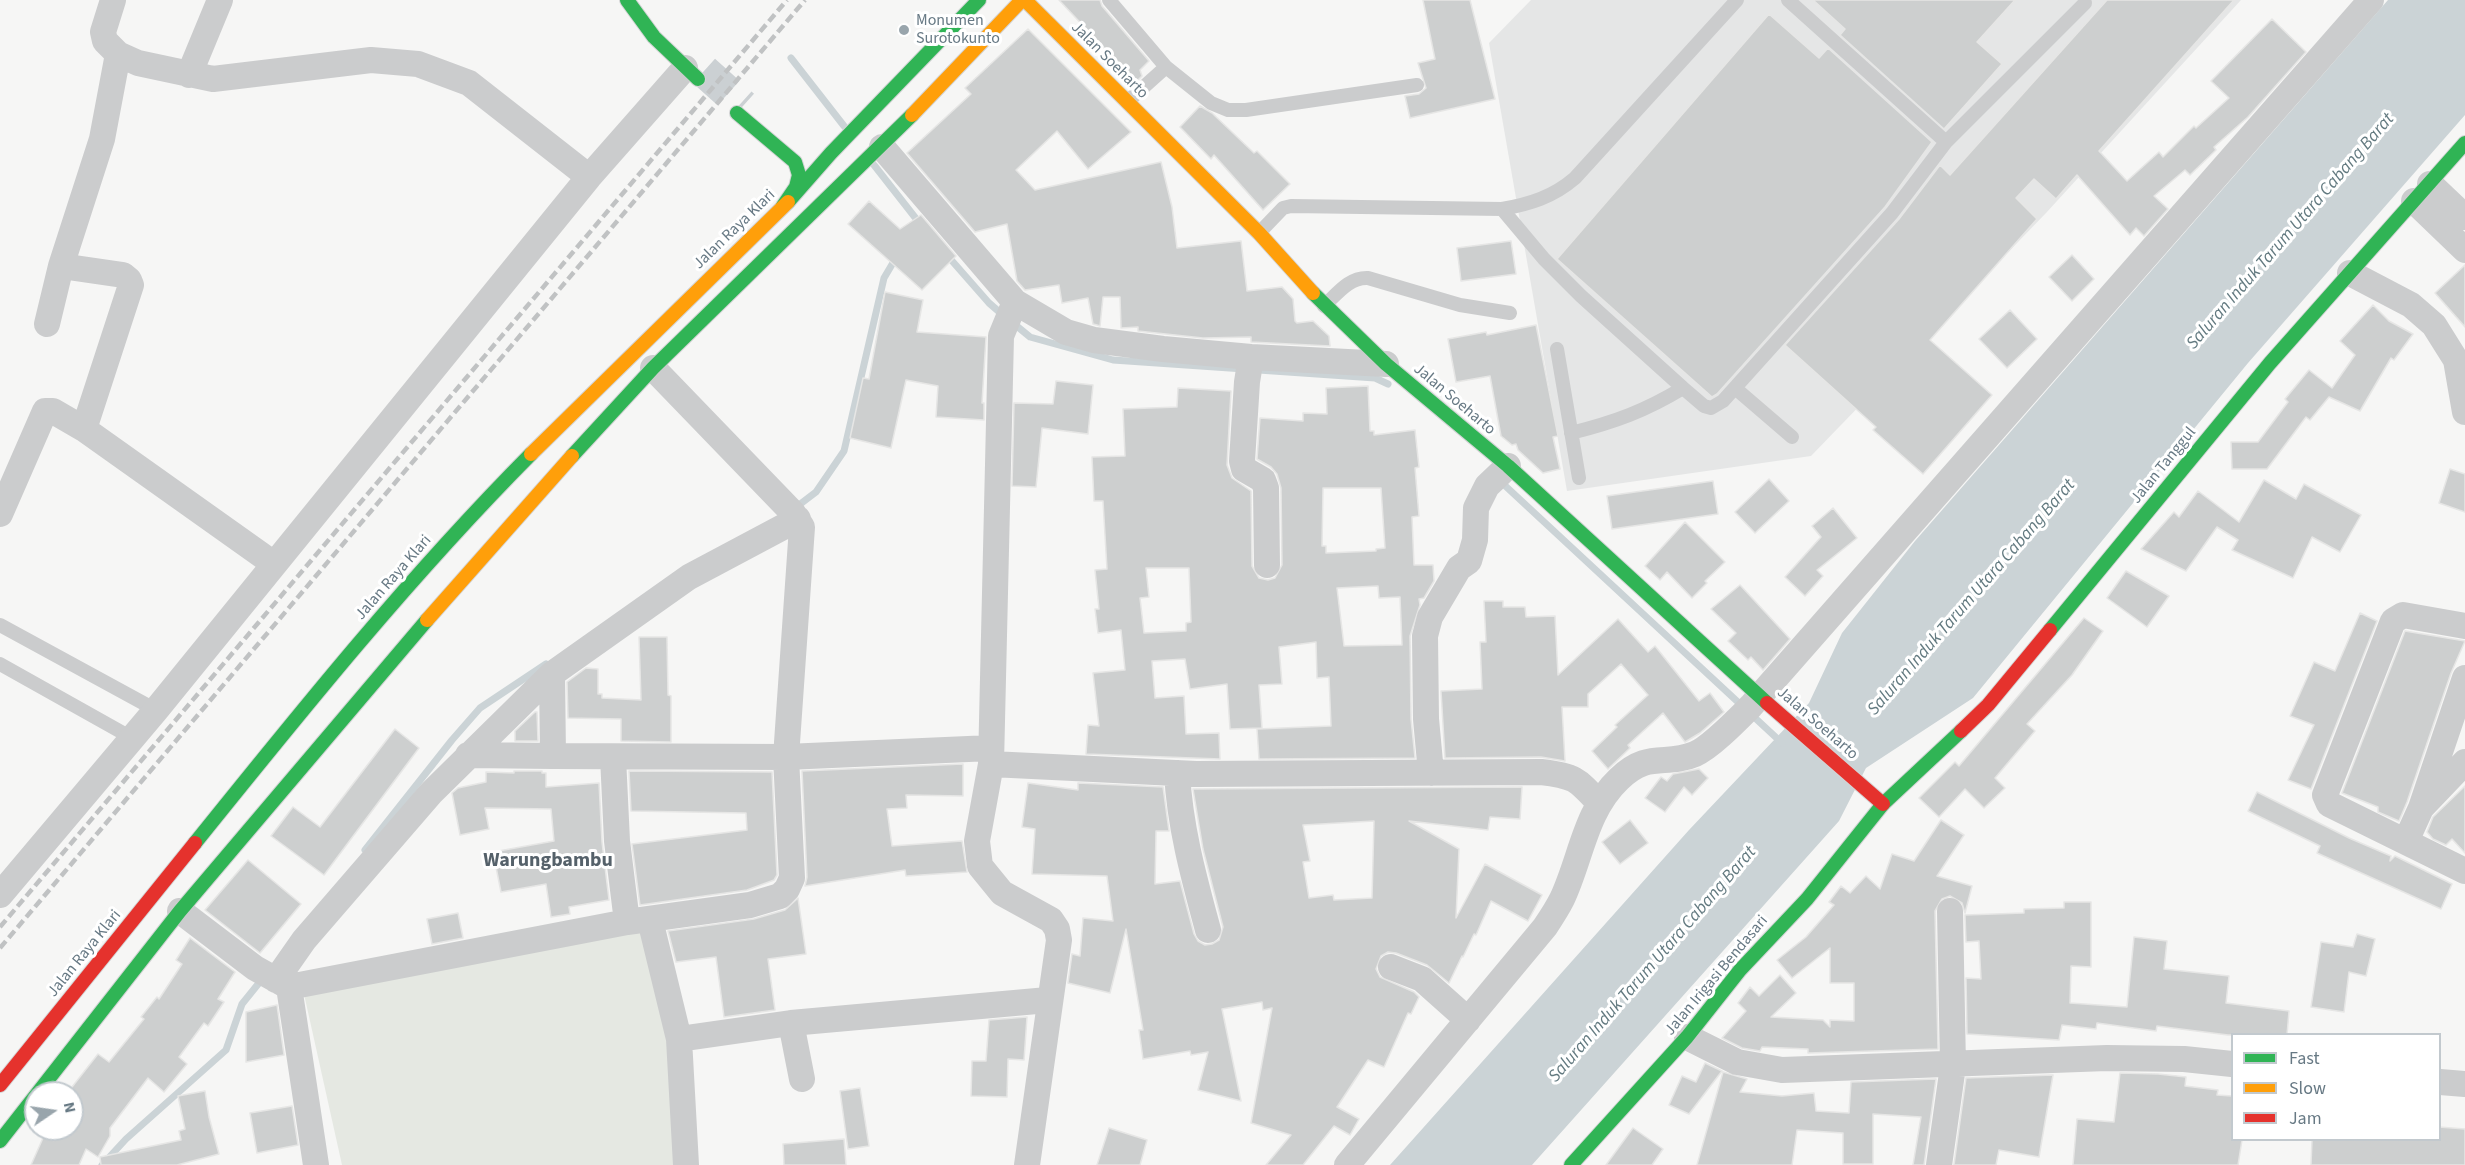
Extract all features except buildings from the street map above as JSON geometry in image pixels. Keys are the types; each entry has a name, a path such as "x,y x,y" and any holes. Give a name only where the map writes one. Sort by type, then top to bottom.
{"main road":[{"path":"627,0 654,37 695,70"},
{"path":"633,0 695,70"},
{"name":"Jalan Raya Klari","path":"0,1085 267,753 392,604 488,497 570,413 781,210 831,153 979,0"},
{"path":"0,1141 180,911 418,630 653,368 880,150 1024,0"},
{"name":"Jalan Soeharto","path":"1024,0 1259,233 1324,306 1748,709 1789,720 1883,804"},
{"path":"781,210 796,187 799,175 795,162 740,109 801,157 815,161 831,153"},
{"name":"Jalan Tanggul","path":"1883,804 1988,705 2270,363 2465,143"},
{"path":"392,604 418,630"},
{"name":"Jalan Irigasi Bendasari","path":"1571,1165 1687,1037 1740,970 1807,899 1883,804"}],"street":[{"path":"113,0 103,32 105,41 118,54 138,63 213,79 372,60 418,64 469,83 589,177"},
{"path":"189,75 220,0"},
{"path":"1347,1165 1545,927 1562,898 1599,803 1618,779 1638,764 1655,759 1683,758 1698,753 1748,709 2371,0"},
{"path":"47,324 60,266 102,139 118,54"},
{"path":"0,896 156,710 589,177 695,70"},
{"path":"880,150 1013,306 1066,332 1094,340 1249,368 1386,364"},
{"path":"2422,192 2458,220 2465,250"},
{"path":"60,266 123,275 131,285 84,429"},
{"path":"2350,273 2411,305 2434,325 2456,360 2465,412"},
{"path":"1013,306 1001,336 991,756 977,841 980,866 1002,892 1051,920 1057,929 1059,940 1048,1000 1027,1165"},
{"path":"273,978 750,905 780,896 787,889 792,878 792,856 786,757 802,527 793,514 653,368"},
{"path":"1249,368 1242,461 1244,469 1263,480 1266,488 1267,565"},
{"path":"0,514 45,411 51,410 84,429 274,564"},
{"path":"1431,773 1426,719 1425,636 1430,616 1459,568 1469,561 1475,540 1476,508 1499,474"},
{"path":"273,978 431,793 552,674 689,577 793,514"},
{"path":"2465,626 2403,615 2393,621 2325,795 2329,804 2465,871"},
{"path":"552,674 553,756"},
{"path":"2406,841 2421,808 2465,678"},
{"path":"468,755 991,756 1177,773 1541,772 1568,775 1579,781 1599,803"},
{"path":"613,757 618,841 638,921 679,1039 686,1165"},
{"path":"2421,808 2465,762"},
{"path":"1177,773 1186,847 1208,930"},
{"path":"180,911 273,978 316,1165"},
{"path":"1940,1165 1953,1066 1950,911"},
{"path":"1392,967 1422,979 1468,1020"},
{"path":"679,1039 791,1023 1048,1000"},
{"path":"791,1023 802,1079"},
{"path":"1687,1037 1737,1062 1782,1070 1953,1066 2108,1058 2184,1059 2231,1064"},
{"path":"2441,1082 2465,1083"}],"lane":[{"path":"1109,0 1166,67 1211,104 1228,110 1246,110 1417,85"},
{"path":"1259,233 1283,208 1291,206 1502,209 1524,205 1559,192 1575,178 1737,0"},
{"path":"1788,0 1946,142"},
{"path":"1502,209 1544,258 1581,296 1683,388 1711,408 1723,402 1892,213 1946,142 2085,3"},
{"path":"1127,102 1166,67"},
{"path":"1324,306 1352,280 1368,278 1460,306 1510,313"},
{"path":"1557,349 1579,478"},
{"path":"1571,433 1612,423 1651,408 1683,388"},
{"path":"1735,388 1792,437"},
{"path":"0,625 156,710"},
{"path":"0,664 132,738"}],"shaded area":[{"path":"1531,0 2241,0 2046,213 1811,456 1567,491 1489,43"},
{"path":"650,920 686,1165 342,1165 304,994"}],"water":[{"name":"Saluran Induk Tarum Utara Cabang Barat","path":"2388,0 2465,0 2465,115 2248,363 1973,698 1866,768 1839,821 1532,1165 1390,1165 1689,830 1809,703 1842,633 1915,541"}],"waterway":[{"path":"791,58 844,126"},
{"path":"874,165 921,225"},
{"path":"946,254 989,303 1004,316"},
{"path":"795,508 816,492 844,451 884,278 897,256"},
{"path":"1013,323 1030,337 1113,360 1375,378 1388,384"},
{"path":"1500,481 1782,743"},
{"path":"365,850 480,708 546,664"},
{"path":"102,1165 126,1139 226,1050 242,1004 263,978"}],"tunnel":[{"path":"704,71 743,106"}],"railway":[{"path":"0,927 787,0"},
{"path":"0,948 805,0"}],"traffic: fast":[{"path":"627,0 654,37 698,79"},
{"path":"788,202 831,153 979,0"},
{"path":"737,113 795,162 799,175 796,187 783,206"},
{"path":"572,456 653,368 912,115"},
{"path":"2050,630 2270,363 2465,143"},
{"path":"1313,293 1386,364 1508,466 1767,703"},
{"path":"195,843 316,694 400,596 486,500 531,454"},
{"path":"0,1141 180,911 427,620"},
{"path":"1571,1165 1687,1037 1740,970 1807,899 1883,804 1961,731"}],"traffic: slow":[{"path":"912,115 1022,0"},
{"path":"1025,0 1259,233 1313,293"},
{"path":"531,454 788,202"},
{"path":"427,620 572,456"}],"traffic: jam":[{"path":"1961,731 1988,705 2050,630"},
{"path":"1767,703 1883,804"},
{"path":"0,1085 195,843"}],"place":[{"name":"Monumen Surotokunto","path":"904,30"}],"district":[{"name":"Warungbambu","path":"548,862"}]}
